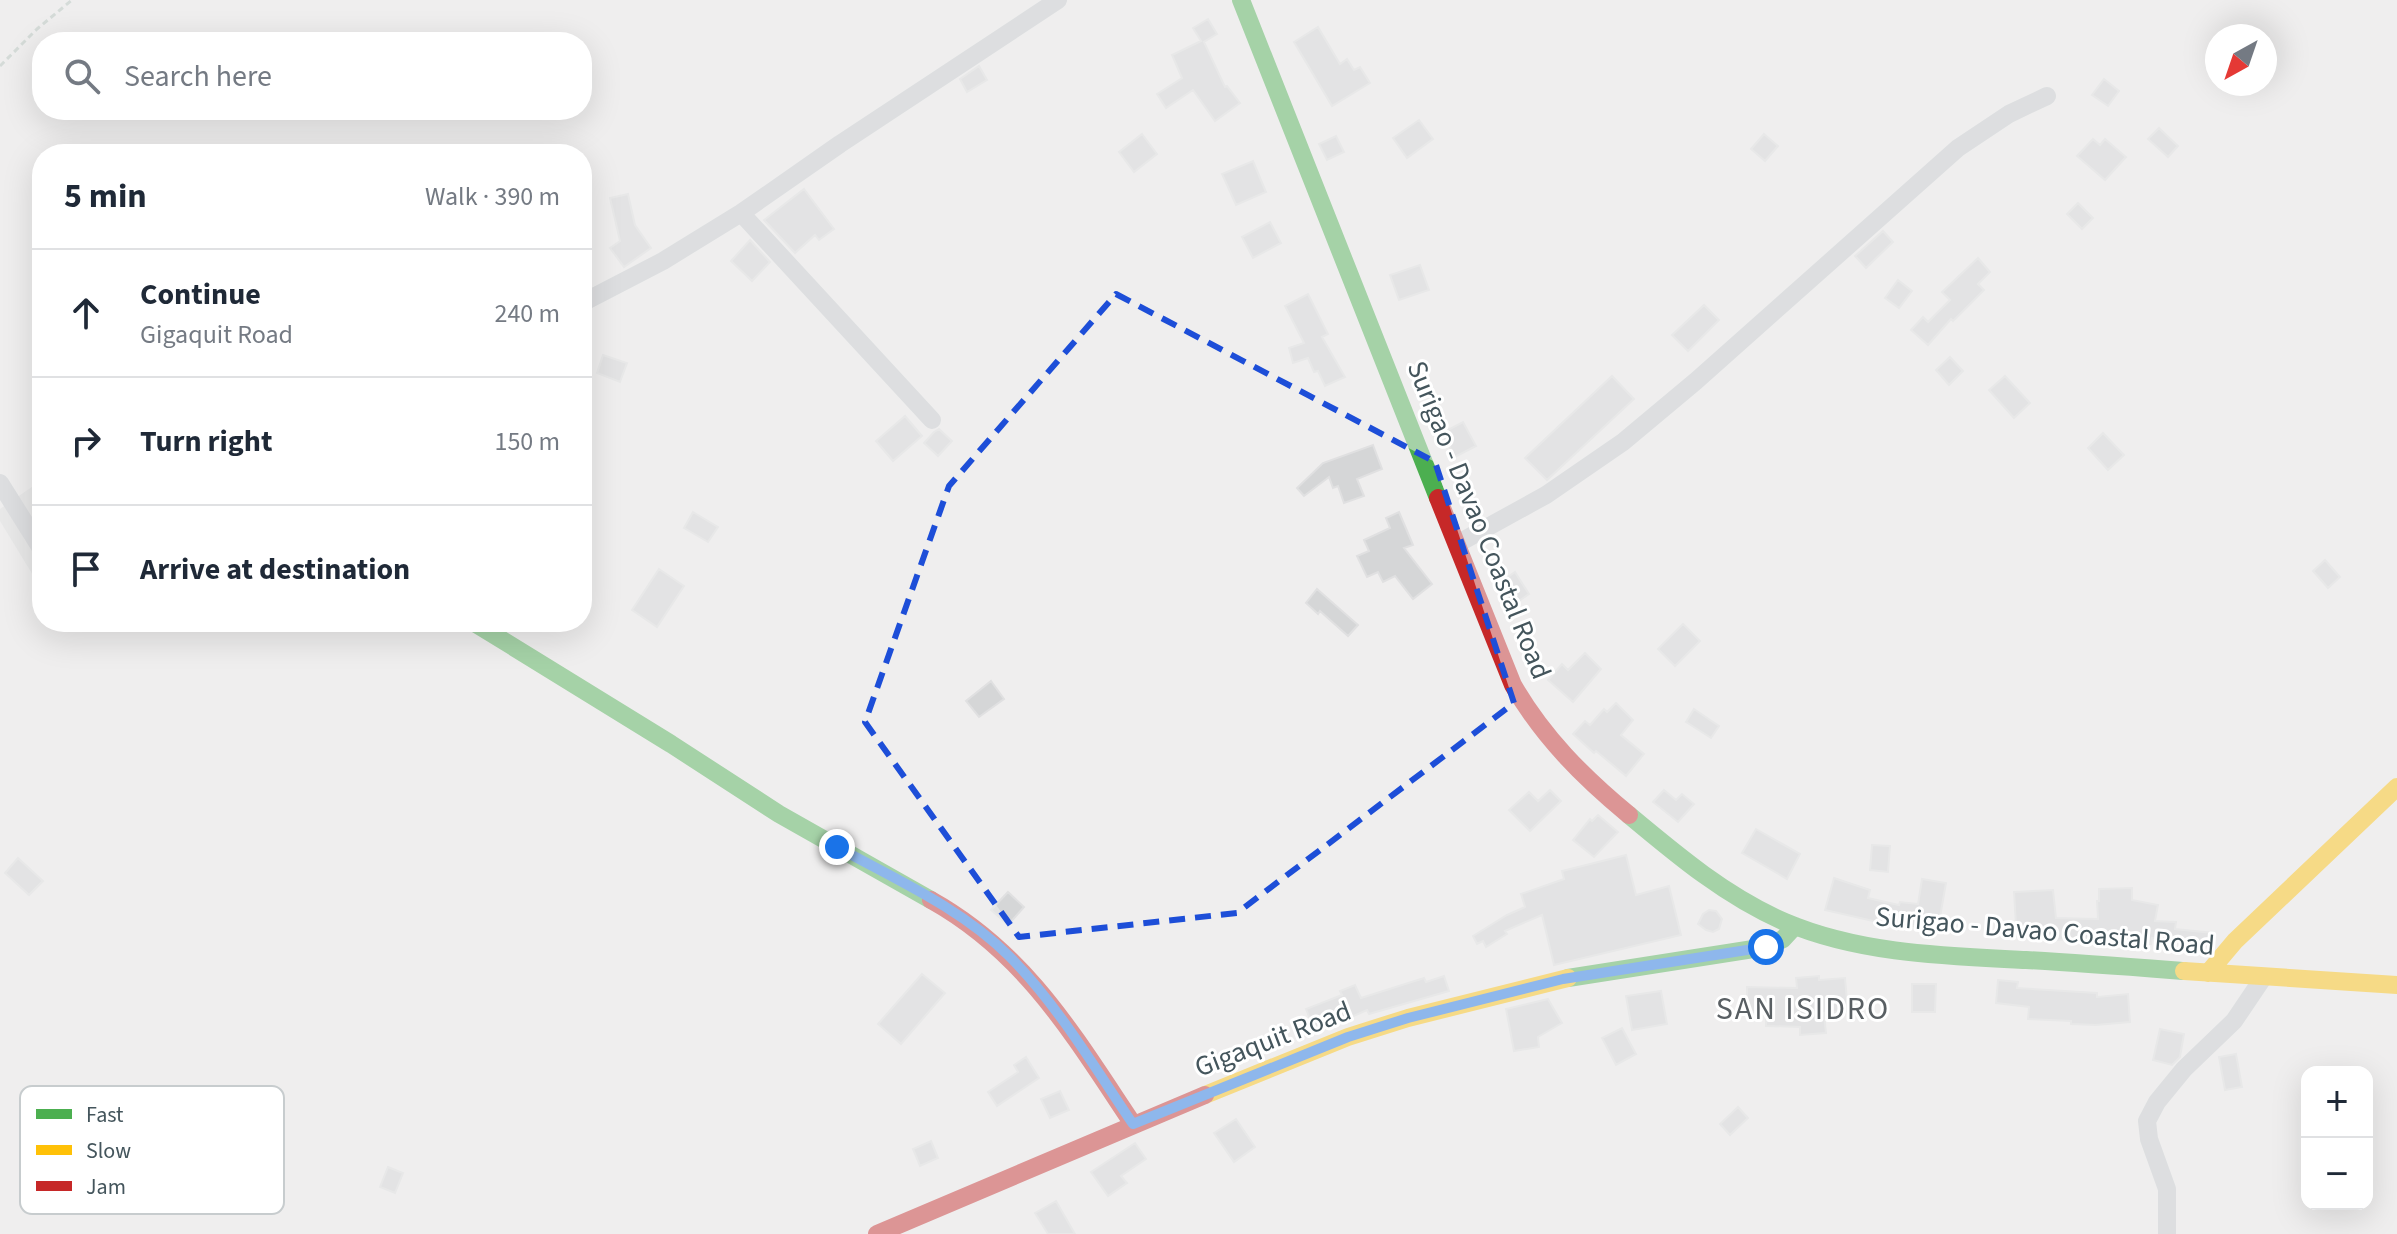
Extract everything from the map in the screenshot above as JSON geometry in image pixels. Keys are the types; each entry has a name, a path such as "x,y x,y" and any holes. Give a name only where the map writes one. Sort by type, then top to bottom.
{"main road":[{"name":"Surigao - Davao Coastal Road","path":"1241,0 1513,685 1550,740 1595,785 1675,852 1745,902 1795,926 1860,944 1916,952 2397,985"},
{"path":"489,632 779,814 978,929 1009,956 1064,1021 1133,1124"},
{"path":"2208,973 2235,941 2397,787"},
{"name":"Gigaquit Road","path":"877,1234 1133,1124 1348,1037 1408,1018 1563,979 1766,947 1783,939 1795,926"}],"street":[{"path":"592,298 663,261 741,213 1058,0"},
{"path":"1457,544 1546,495 1623,442 1958,148 2009,114 2047,96"},
{"path":"741,213 932,420"},
{"path":"0,483 32,534"},
{"path":"2167,1234 2167,1189 2149,1139 2147,1121 2157,1102 2184,1069 2234,1021 2263,978"}],"path":[{"path":"34,32 72,0"},
{"path":"0,66 32,34"}],"highlighted area":[{"path":"1116,294 1435,462 1514,703 1237,913 1019,937 865,722 949,486"}],"shaded area":[{"path":"32,487 32,574 0,521 0,509"}],"building":[{"path":"1208,19 1217,34 1204,42 1225,87 1240,103 1215,121 1193,90 1166,108 1157,94 1182,78 1172,55 1201,41 1193,28"},
{"path":"1318,27 1340,64 1347,59 1354,70 1360,67 1370,83 1332,106 1294,42"},
{"path":"979,66 987,80 967,92 960,79"},
{"path":"2104,79 2119,91 2108,106 2092,95"},
{"path":"1419,120 1433,139 1407,158 1393,138"},
{"path":"2159,128 2178,146 2168,157 2148,139"},
{"path":"1142,134 1157,154 1134,172 1119,152"},
{"path":"1764,134 1778,146 1765,161 1751,149"},
{"path":"1336,136 1344,152 1327,160 1319,144"},
{"path":"2093,139 2100,145 2105,139 2126,157 2105,180 2077,156"},
{"path":"1253,161 1266,192 1236,205 1222,174"},
{"path":"804,189 834,229 819,240 815,235 795,253 764,220"},
{"path":"628,194 635,225 651,248 624,267 610,248 620,241 610,198"},
{"path":"2078,203 2093,218 2082,229 2067,214"},
{"path":"1270,222 1281,243 1253,258 1242,237"},
{"path":"1883,231 1893,242 1866,268 1855,256"},
{"path":"750,240 770,262 752,281 731,261"},
{"path":"1978,258 1990,272 1978,284 1984,290 1953,321 1951,319 1928,345 1911,330 1923,317 1928,322 1950,300 1942,292"},
{"path":"1420,265 1429,290 1399,300 1390,275"},
{"path":"1898,280 1912,291 1899,308 1885,298"},
{"path":"1308,294 1328,334 1322,337 1345,377 1325,386 1308,358 1293,363 1289,348 1304,343 1285,306"},
{"path":"1704,305 1719,320 1688,351 1672,335"},
{"path":"603,355 627,363 620,382 597,373"},
{"path":"1950,357 1963,371 1949,385 1936,370"},
{"path":"1612,376 1634,399 1547,480 1525,458"},
{"path":"2005,376 2030,403 2014,418 1989,390"},
{"path":"905,416 922,436 893,461 876,441"},
{"path":"1463,422 1476,446 1455,457 1442,433"},
{"path":"939,429 952,441 938,456 924,443"},
{"path":"2103,433 2124,455 2108,470 2088,448"},
{"path":"1373,445 1382,469 1357,479 1364,496 1344,503 1338,486 1333,488 1329,477 1304,496 1297,488 1323,463"},
{"path":"693,512 718,527 708,542 684,528"},
{"path":"1399,512 1413,545 1404,548 1432,584 1413,599 1395,576 1383,582 1378,572 1367,577 1357,556 1369,551 1364,540 1390,528 1386,518"},
{"path":"2325,560 2340,577 2328,588 2313,571"},
{"path":"659,569 684,586 657,627 632,610"},
{"path":"1515,572 1529,594 1509,608 1495,586"},
{"path":"1317,589 1358,625 1348,636 1306,603"},
{"path":"1683,624 1700,641 1675,666 1658,649"},
{"path":"1585,653 1601,669 1573,702 1548,680 1562,664 1568,670"},
{"path":"991,681 1004,699 979,717 966,701"},
{"path":"1616,703 1633,720 1621,735 1644,754 1626,776 1573,734 1585,721 1590,725 1604,709 1607,712"},
{"path":"1694,709 1719,726 1711,738 1686,722"},
{"path":"1550,790 1561,801 1530,831 1509,810 1529,792 1538,801"},
{"path":"1664,790 1676,800 1682,794 1694,804 1678,822 1653,802"},
{"path":"1598,815 1618,832 1594,857 1573,840 1590,819 1592,821"},
{"path":"1756,829 1800,854 1787,879 1742,853"},
{"path":"1872,845 1890,846 1888,872 1870,870"},
{"path":"1626,855 1636,895 1669,886 1681,935 1554,965 1542,915 1505,931 1507,934 1486,947 1483,941 1477,944 1473,936 1525,907 1521,894 1564,879 1562,871"},
{"path":"18,858 43,881 29,895 5,873"},
{"path":"1834,878 1870,890 1868,898 1899,905 1900,902 1918,904 1922,879 1946,883 1938,929 1873,921 1825,910"},
{"path":"2132,888 2132,900 2158,905 2155,921 2176,922 2175,929 2214,933 2213,942 2209,947 2152,938 2151,944 2118,937 2058,940 2058,933 2036,934 2036,925 2016,926 2014,892 2053,890 2056,918 2098,919 2099,889"},
{"path":"1008,892 1024,907 1008,925 991,910"},
{"path":"1709,910 1716,911 1722,919 1719,929 1713,932 1698,924"},
{"path":"922,974 945,993 901,1044 878,1024"},
{"path":"1444,976 1449,991 1369,1014 1367,1010 1336,1024 1333,1019 1313,1027 1306,1009 1342,995 1340,991 1355,985 1361,998 1424,978 1426,982"},
{"path":"1819,976 1819,980 1845,978 1848,1011 1824,1013 1826,1033 1800,1035 1800,1027 1766,1026 1766,1013 1747,1012 1747,987 1797,988 1796,978"},
{"path":"1998,980 2018,982 2017,988 2097,993 2097,997 2128,994 2130,1022 2096,1025 2028,1019 2029,1007 1996,1003"},
{"path":"1912,984 1936,984 1935,1012 1912,1012"},
{"path":"1661,991 1667,1024 1632,1030 1626,996"},
{"path":"1548,999 1562,1023 1538,1037 1539,1047 1514,1051 1506,1009"},
{"path":"1622,1028 1636,1054 1616,1065 1602,1038"},
{"path":"2160,1029 2184,1034 2180,1057 2172,1065 2153,1060"},
{"path":"2236,1054 2242,1087 2225,1090 2219,1057"},
{"path":"1026,1057 1039,1078 997,1106 988,1092 1018,1072 1014,1065"},
{"path":"1060,1091 1069,1110 1050,1118 1041,1099"},
{"path":"1738,1107 1748,1118 1730,1135 1720,1124"},
{"path":"1236,1119 1255,1147 1234,1162 1214,1133"},
{"path":"931,1141 938,1158 920,1166 913,1149"},
{"path":"1135,1143 1146,1159 1121,1176 1127,1183 1108,1196 1091,1172"},
{"path":"388,1167 403,1173 395,1193 380,1187"},
{"path":"1056,1201 1075,1234 1048,1234 1035,1213"}],"traffic: fast":[{"path":"1241,0 1438,498"},
{"path":"489,632 779,814 931,900"},
{"path":"1629,815 1723,888 1764,912 1814,933 1904,952 2184,971"},
{"path":"1568,978 1766,947 1783,939 1795,926"}],"traffic: slow":[{"path":"2208,973 2235,941 2397,787"},
{"path":"2184,971 2397,985"},
{"path":"1205,1095 1348,1037 1408,1018 1568,978"}],"traffic: jam":[{"path":"1438,498 1513,685 1537,722 1565,755 1629,815"},
{"path":"931,900 965,921 1021,971 1068,1028 1133,1124"},
{"path":"877,1234 1205,1095"}],"district":[{"name":"SAN ISIDRO","path":"1803,1009"}],"route":[{"path":"837,847 946,908 978,929 1009,956 1064,1021 1133,1124 1348,1037 1408,1018 1563,979 1766,947"}]}
